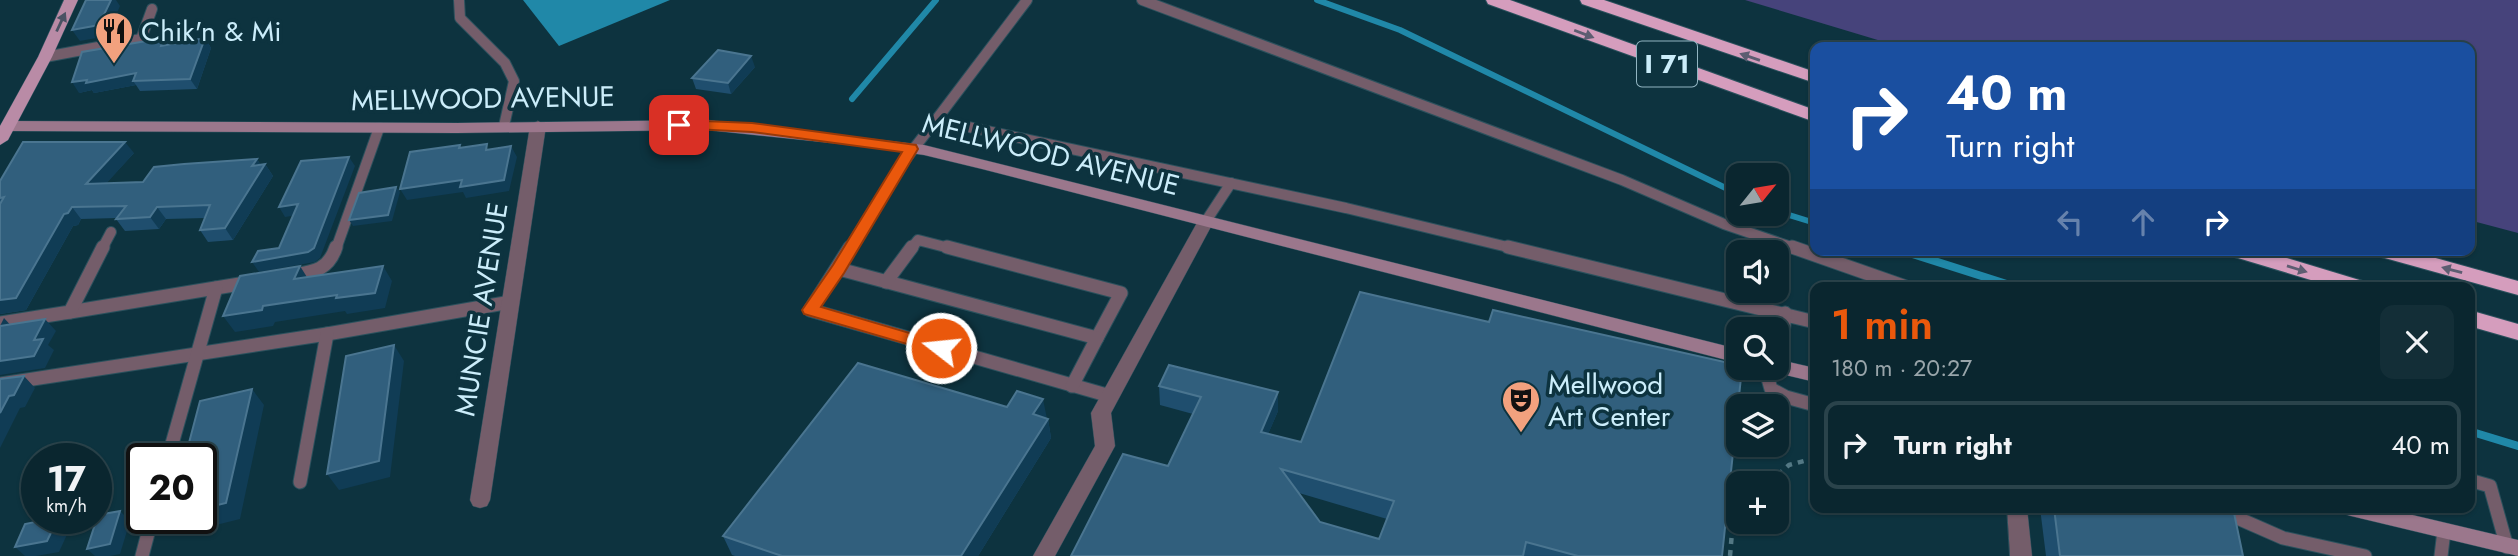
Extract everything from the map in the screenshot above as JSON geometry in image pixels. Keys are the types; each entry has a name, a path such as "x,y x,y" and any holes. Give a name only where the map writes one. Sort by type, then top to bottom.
{"highway":[{"name":"I 71","path":"1494,0 1810,114"},
{"name":"I 71","path":"1588,0 1810,76"},
{"path":"2255,256 2342,282"},
{"path":"2403,256 2518,288"},
{"path":"2475,320 2518,332"}],"main road":[{"path":"2,131 45,57 71,0"}],"street":[{"name":"MELLWOOD AVENUE","path":"2,131 707,125 766,129 911,149 1726,353"},
{"name":"MUNCIE AVENUE","path":"480,500 538,126"},
{"path":"1044,556 1105,446 1101,413 1206,221"},
{"path":"1789,370 1810,374"},
{"path":"2017,513 2021,556"},
{"path":"2386,513 2513,548"}],"lane":[{"path":"459,0 460,18 505,64 514,81 504,126"},
{"path":"1027,0 911,149 839,269 810,310 1110,396"},
{"path":"1142,0 1622,180 1724,224 1810,254"},
{"path":"45,57 141,39 152,9"},
{"path":"936,120 1473,237 1810,320"},
{"path":"0,323 319,271 332,260 379,128"},
{"path":"1206,221 1231,183"},
{"path":"70,313 111,232"},
{"path":"886,282 918,240 1121,293 1072,386"},
{"path":"1816,256 1892,282"},
{"path":"839,269 1097,338"},
{"path":"172,443 216,288"},
{"path":"0,384 327,334 511,302"},
{"path":"1784,317 1785,313"},
{"path":"300,482 327,334"},
{"path":"1772,380 1771,389 1786,397 1810,404"},
{"path":"2475,482 2490,486 2513,548"},
{"path":"2226,513 2283,538 2365,556"},
{"path":"2441,556 2444,531"},
{"path":"142,556 148,534"}],"path":[{"path":"1780,471 1795,462 1810,459"},
{"path":"1730,556 1732,534"}],"shaded area":[{"path":"1745,0 2518,0 2518,233 2475,222 2475,42 1884,42"}],"water":[{"path":"523,0 670,0 559,46"}],"building":[{"path":"86,0 111,0 99,25 72,30"},
{"path":"164,38 161,46 205,38 190,79 133,81 136,73 86,83 87,80 72,82 82,52"},
{"path":"718,50 751,56 728,83 692,78"},
{"path":"23,142 125,142 86,184 143,182 154,167 257,159 252,166 265,164 225,228 200,230 210,205 157,207 150,217 116,219 126,206 72,207 64,214 16,298 0,300 0,204 4,197 0,198 0,181"},
{"path":"487,144 486,150 511,146 504,180 460,187 462,180 400,189 410,152"},
{"path":"349,157 314,248 308,252 252,262 258,251 279,248 298,204 279,207 301,161"},
{"path":"396,187 388,215 349,220 359,193"},
{"path":"300,266 294,279 383,266 375,293 336,298 337,295 263,306 262,310 223,316 240,276"},
{"name":"Mellwood Art Center","path":"1360,292 1489,322 1493,310 1726,362 1726,380 1741,380 1739,394 1726,394 1726,457 1733,457 1731,471 1726,471 1726,518 1722,556 1578,556 1526,542 1523,556 1071,556 1123,454 1168,466 1201,397 1159,386 1169,365 1278,392 1261,432 1301,442","holes":["1281,469 1394,501 1379,539 1320,522"]},
{"path":"45,319 34,340 43,339 34,356 0,361 0,326"},
{"path":"394,345 379,461 327,474 346,356"},
{"path":"858,363 1007,407 1017,391 1043,399 1033,414 1048,419 961,556 782,556 723,536"},
{"path":"24,376 14,395 9,396 0,413 0,379"},
{"path":"252,389 226,503 217,505 217,443 189,443 200,401"},
{"path":"120,511 110,544 87,549 92,534 112,534 112,512"},
{"path":"2055,513 2234,513 2243,556 2060,556"},
{"path":"21,533 50,534 47,541 15,547"}],"waterway":[{"path":"852,99 936,0"},
{"path":"1317,0 1400,30 1726,188"},
{"path":"1789,215 1810,221"},
{"path":"1919,256 2000,282"},
{"path":"2475,433 2518,446"}],"place":[{"name":"Chik'n & Mi","path":"114,65"},
{"name":"Mellwood Art Center","path":"1521,434"}],"route":[{"path":"679,125 752,128 911,149 839,269 810,310 941,348"}]}
